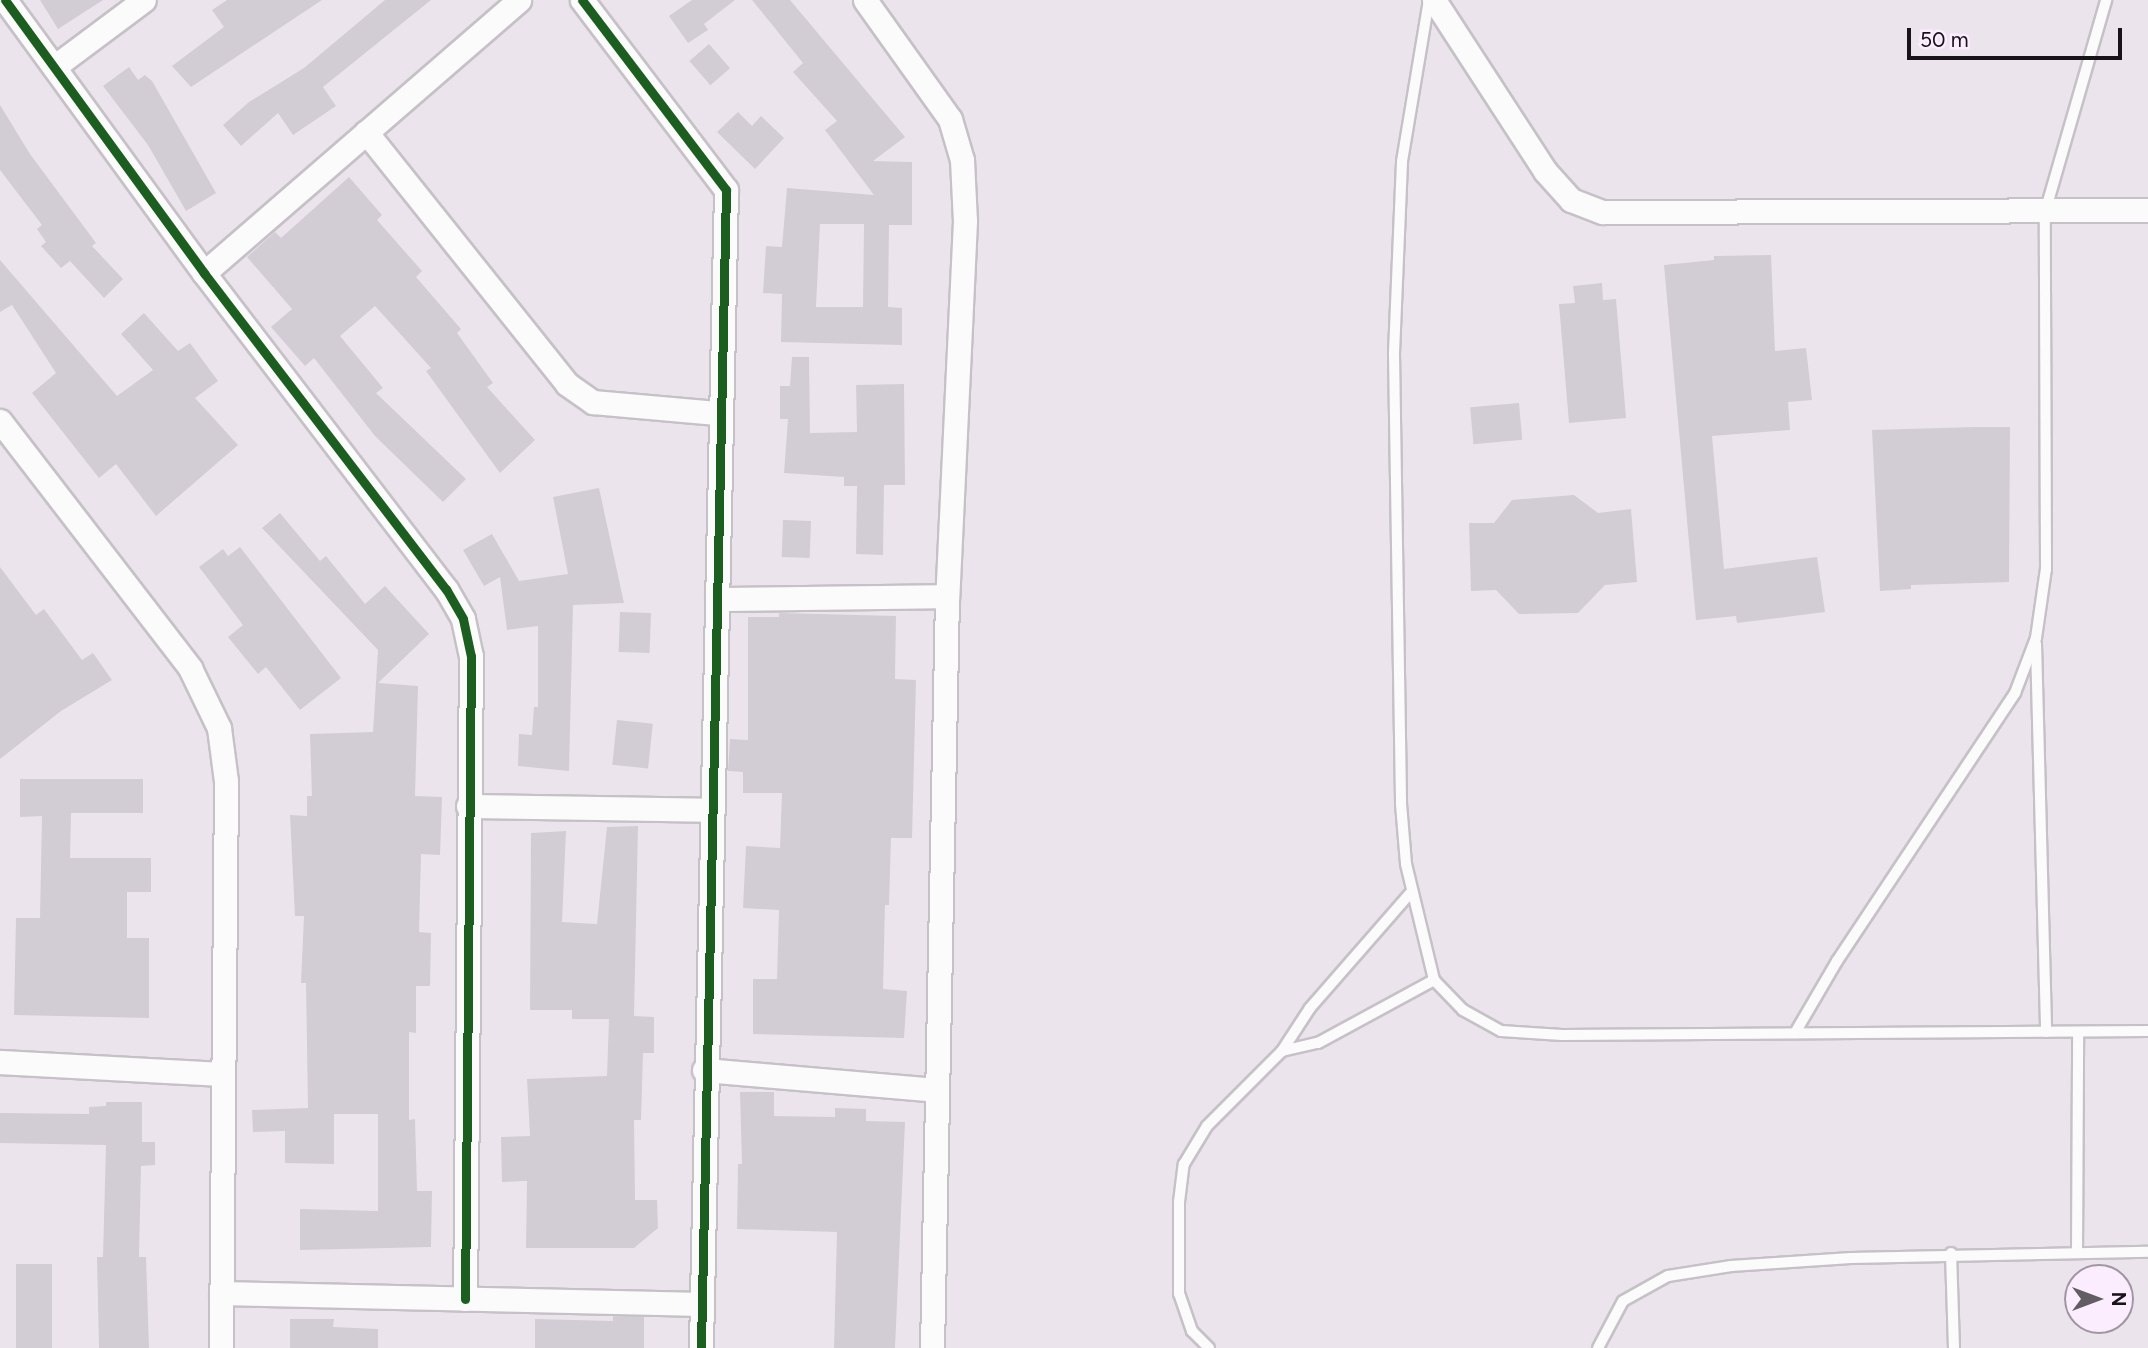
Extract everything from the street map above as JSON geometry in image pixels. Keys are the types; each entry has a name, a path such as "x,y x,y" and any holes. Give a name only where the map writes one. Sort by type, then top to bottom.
{"street":[{"path":"5,0 204,273 446,589 463,619 471,656 465,1298"},
{"path":"54,67 144,0"},
{"path":"204,273 519,0"},
{"path":"582,0 726,190 728,227 718,412 717,599 704,1070 701,1348"},
{"path":"865,0 931,88 950,119 961,160 965,221 947,596 932,1348"},
{"path":"1431,0 1545,171 1572,200 1604,212 2148,210"},
{"path":"366,132 566,384 593,402 718,412"},
{"path":"0,421 190,668 219,729 226,781 220,1074 221,1348"},
{"path":"717,599 947,596"},
{"path":"468,806 711,810"},
{"path":"0,1062 220,1074"},
{"path":"704,1070 936,1090"},
{"path":"221,1293 702,1304"}],"lane":[{"path":"1431,0 1402,162 1394,354 1401,804 1412,891 1434,980 1463,1010 1501,1031 1562,1035 2148,1031"},
{"path":"2046,1032 2036,638 2046,569 2045,212 2106,0"},
{"path":"1796,1034 1838,961 2015,694 2036,638"},
{"path":"1209,1348 1192,1331 1179,1294 1179,1202 1184,1164 1207,1126 1282,1051 1310,1008 1412,891"},
{"path":"1282,1051 1318,1043 1434,980"},
{"path":"2077,1253 2078,1032"},
{"path":"1598,1348 1623,1301 1668,1276 1731,1266 1951,1253 2148,1252"},
{"path":"1951,1253 1954,1348"}],"building":[{"path":"40,0 103,0 58,29"},
{"path":"227,0 322,0 191,87 172,66 224,27 212,10"},
{"path":"385,0 431,0 323,87 336,106 293,135 278,113 241,146 223,125 249,102 304,68"},
{"path":"692,0 735,0 704,24 708,30 688,43 669,16"},
{"path":"752,0 790,0 905,137 873,161 912,162 912,225 889,225 888,307 902,308 902,345 781,342 782,294 763,293 766,246 782,247 787,188 874,195 825,130 837,121 793,72 803,63","holes":["820,224 864,224 863,307 816,307"]},
{"path":"709,44 730,68 710,85 689,61"},
{"path":"129,67 138,80 145,75 152,81 216,193 186,211 148,145 103,86"},
{"path":"0,105 30,154 96,243 92,246 123,279 104,298 70,261 61,268 41,246 46,242 37,229 42,225 0,170"},
{"path":"738,112 752,126 761,116 784,138 755,169 717,132"},
{"path":"349,177 382,215 377,220 422,271 416,277 461,329 457,333 493,383 487,387 535,440 500,473 426,371 431,368 375,306 340,336 383,388 376,393 466,479 443,502 375,436 314,358 305,366 271,327 292,309 247,257 275,232 281,238"},
{"path":"1771,255 1775,351 1806,348 1812,400 1788,402 1790,430 1712,436 1724,569 1817,557 1825,612 1737,623 1736,616 1696,620 1664,265 1714,260 1714,256"},
{"path":"0,260 117,396 153,370 121,334 144,313 178,351 190,343 218,381 195,398 238,445 156,516 116,464 99,478 32,393 56,373 12,305 0,312"},
{"path":"1602,283 1603,300 1616,299 1626,418 1569,423 1559,304 1575,303 1573,286"},
{"path":"792,357 809,357 810,433 857,432 856,385 904,384 905,485 884,485 883,555 856,554 857,486 844,486 844,477 784,473 788,419 780,419 780,386 790,386"},
{"path":"1519,403 1522,440 1473,444 1470,407"},
{"path":"2010,427 2009,582 1911,585 1911,589 1880,591 1872,430"},
{"path":"599,488 624,603 573,605 569,771 518,766 519,734 532,735 534,707 538,707 538,626 507,630 500,577 484,586 463,550 492,534 519,581 568,574 553,497"},
{"path":"1574,495 1598,513 1631,509 1637,582 1605,585 1578,613 1519,614 1496,590 1471,591 1469,523 1494,523 1512,500"},
{"path":"280,513 320,561 326,556 365,604 385,586 429,634 378,683 418,686 415,796 442,797 440,855 421,854 419,932 431,933 430,986 416,986 416,1033 409,1032 409,1120 415,1119 417,1191 432,1191 431,1247 300,1250 300,1209 378,1211 378,1114 334,1114 334,1164 285,1163 285,1131 253,1132 252,1110 308,1108 306,983 301,983 304,916 295,916 290,815 307,816 307,796 312,796 310,734 373,732 378,650 262,528"},
{"path":"783,520 811,521 810,558 782,557"},
{"path":"240,547 341,678 300,710 266,667 258,674 228,637 243,625 199,567 223,549 228,556"},
{"path":"0,567 36,615 44,609 82,660 93,653 112,680 61,711 0,759"},
{"path":"620,612 651,613 650,653 619,652"},
{"path":"779,613 896,616 895,679 916,680 912,838 891,838 889,905 885,905 883,989 907,991 904,1038 753,1034 753,979 777,979 779,910 743,908 746,846 780,848 782,793 743,793 743,772 728,771 730,739 748,740 748,617 779,617"},
{"path":"617,720 653,724 648,769 612,765"},
{"path":"20,779 143,779 143,813 71,813 70,858 151,858 151,892 127,892 127,938 149,938 149,1018 14,1015 16,918 40,918 42,816 20,817"},
{"path":"638,826 634,1016 654,1017 654,1053 643,1053 641,1120 634,1120 635,1200 657,1200 658,1228 634,1248 526,1248 527,1181 502,1182 501,1137 530,1136 527,1079 607,1076 609,1019 572,1019 572,1010 530,1010 531,833 566,831 562,922 597,924 607,827"},
{"path":"740,1092 774,1092 774,1116 835,1117 835,1108 866,1109 866,1121 905,1122 895,1348 834,1348 837,1232 737,1229 738,1164 742,1164"},
{"path":"106,1102 142,1102 142,1142 155,1142 155,1165 141,1166 139,1257 146,1257 149,1348 99,1348 97,1257 103,1257 106,1145 0,1143 0,1113 89,1114 89,1107 106,1106"},
{"path":"16,1264 52,1264 52,1348 16,1348"},
{"path":"613,1316 644,1317 644,1348 535,1348 535,1319 613,1321"},
{"path":"290,1319 334,1319 333,1327 378,1329 378,1348 290,1348"}],"cycle path":[{"path":"5,0 204,273 446,589 463,619 471,656 465,1299"},
{"path":"582,0 726,190 701,1348"}]}
